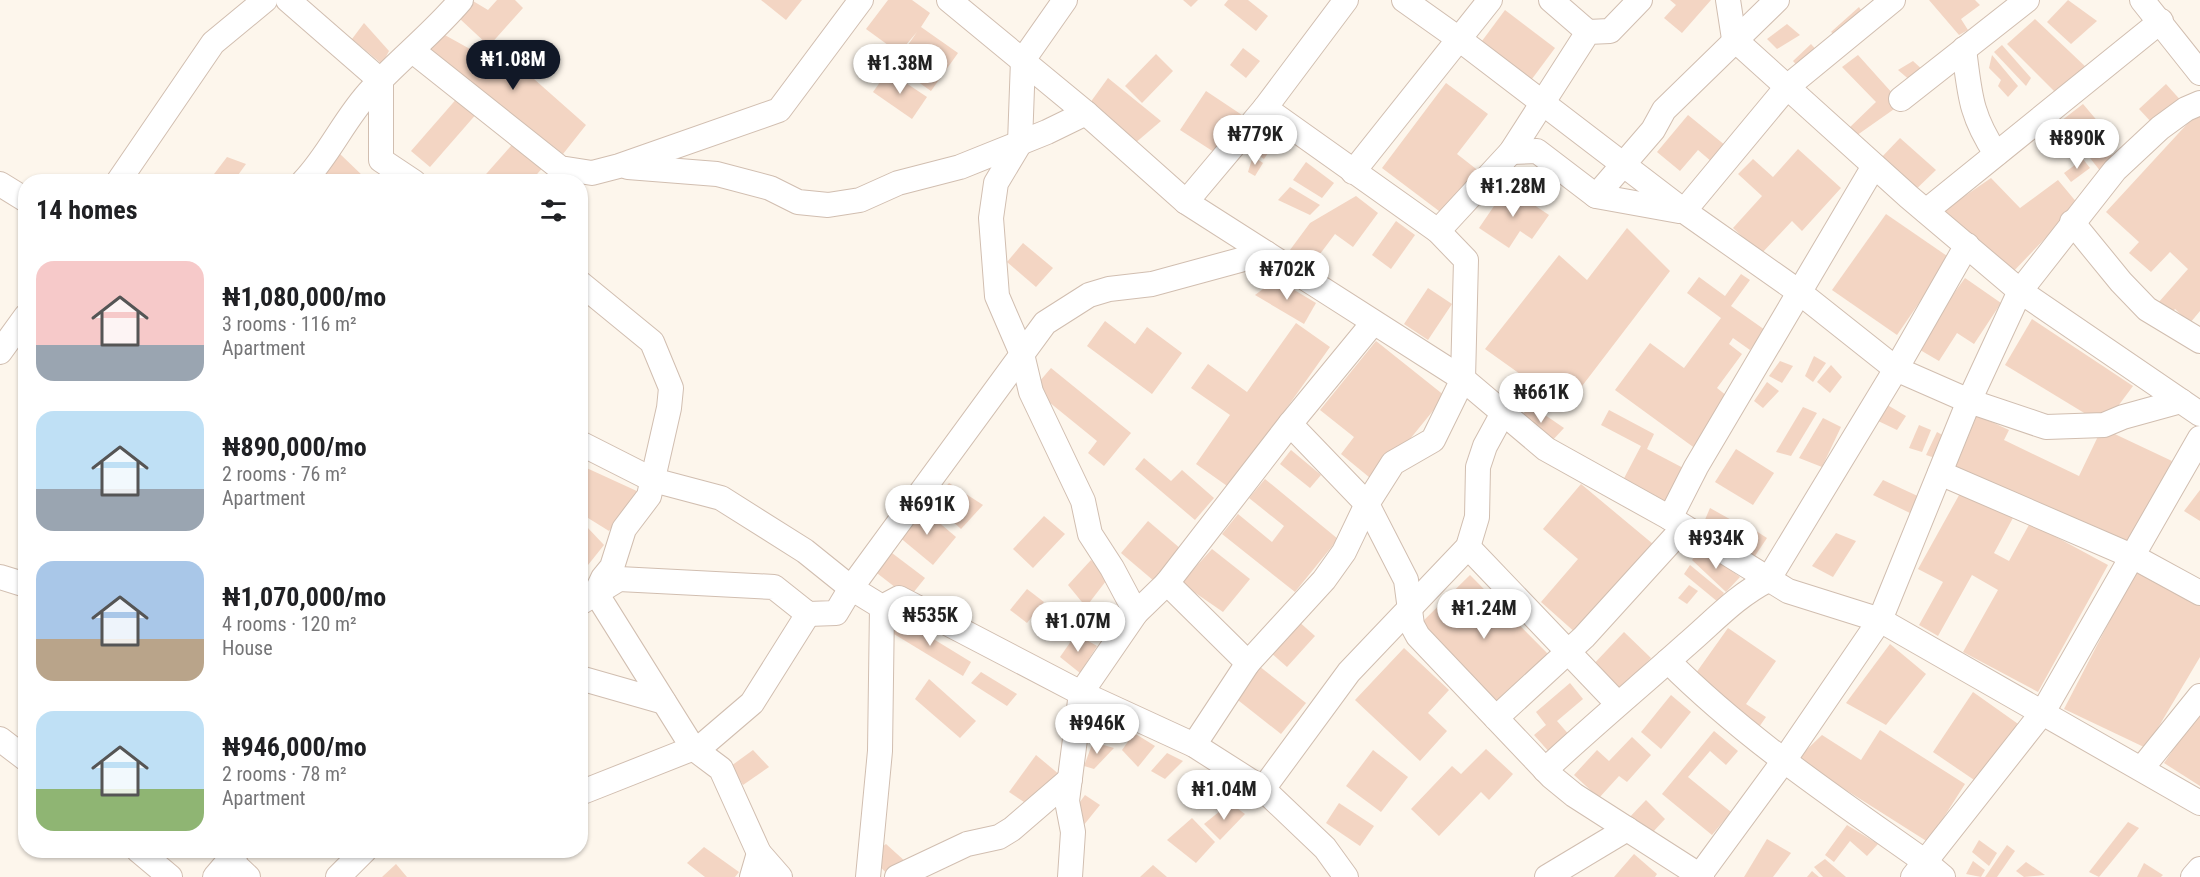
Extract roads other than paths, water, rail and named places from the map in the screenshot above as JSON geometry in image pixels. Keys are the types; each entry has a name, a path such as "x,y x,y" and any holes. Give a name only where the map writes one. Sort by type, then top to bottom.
{"street":[{"path":"123,174 213,43 265,0"},
{"path":"288,0 381,81 381,160 402,174"},
{"path":"310,174 327,155 362,101 461,0"},
{"path":"588,177 779,110 861,0"},
{"path":"949,0 1086,113 1186,202 1372,323 1463,379 1546,449 1677,522 1788,591 1880,620 2200,802"},
{"path":"1065,0 1023,60 1020,143 996,183 991,218 998,296 1022,354 1031,392 1083,501 1090,534 1112,568 1136,613"},
{"path":"1186,202 1265,108 1346,0"},
{"path":"1404,0 1459,39 1684,212 1799,292 1896,369 1968,401 2046,428 2104,425 2123,417 2191,408"},
{"path":"1353,172 1490,0"},
{"path":"1551,0 1588,32 1610,31 1640,0"},
{"path":"1728,0 1734,39 1874,166 2020,291 2191,408"},
{"path":"1596,196 1653,130 1664,110 1776,0"},
{"path":"1684,212 1787,87 1893,0"},
{"path":"1901,99 2027,0"},
{"path":"2142,0 2161,21 2200,73"},
{"path":"1926,210 2161,21"},
{"path":"1438,231 1511,152 1588,32"},
{"path":"1964,49 1974,115 1979,128 1996,154"},
{"path":"413,51 560,168 576,174"},
{"path":"1290,424 1367,504 1406,580 1412,625 1418,636 1545,770 1574,795 1701,876 1783,762 1880,620 1968,401 2020,291 2115,170 2160,128 2186,109 2200,103"},
{"path":"1194,745 1248,663 1324,580 1344,552 1367,504 1393,463 1433,440 1463,379 1466,260 1438,231 1265,108"},
{"path":"619,166 717,174 770,188 798,202 828,205 860,200 898,183 960,166 1020,143 1086,113"},
{"path":"1511,152 1537,151 1596,196 1684,212"},
{"path":"1496,718 1610,611 1677,522 1799,292 1874,166"},
{"path":"0,184 18,195"},
{"path":"2072,222 2121,282 2147,309 2200,341"},
{"path":"1545,770 1617,703 1749,590 1768,580 1896,369 1967,245"},
{"path":"588,598 619,579 774,587 808,614 836,613 851,588 1046,323 1089,295 1109,289 1152,284 1266,253"},
{"path":"588,290 652,342 663,362 671,388 669,408 649,496 624,529 612,567 588,598"},
{"path":"1070,877 1073,832 1067,801 1081,693 1136,613 1167,583 1290,424 1372,323"},
{"path":"0,352 18,327"},
{"path":"1263,789 1349,672 1468,547 1477,517 1478,467 1485,446 1503,413"},
{"path":"1919,869 2043,712 2134,557 2200,438"},
{"path":"588,447 653,480 721,498 805,551 851,588 882,607"},
{"path":"1940,473 2134,557 2200,593"},
{"path":"1468,547 1617,703"},
{"path":"0,577 18,583"},
{"path":"1167,583 1248,663"},
{"path":"588,598 664,702 693,748 721,769 759,853 780,877"},
{"path":"882,607 899,598 1081,693 1194,745 1263,789 1325,848 1346,877"},
{"path":"868,877 880,751 882,607"},
{"path":"588,790 704,744 752,703 808,614"},
{"path":"1668,661 1715,705 1783,762 1919,869 1943,877"},
{"path":"588,680 664,702"},
{"path":"2142,768 2200,696"},
{"path":"0,739 18,753"},
{"path":"897,877 967,844 999,837 1012,829 1070,779"},
{"path":"1547,877 1627,829"},
{"path":"752,877 759,853"},
{"path":"148,858 171,877"},
{"path":"338,877 357,858"},
{"path":"228,863 248,877"},
{"path":"2193,877 2200,869"}]}
